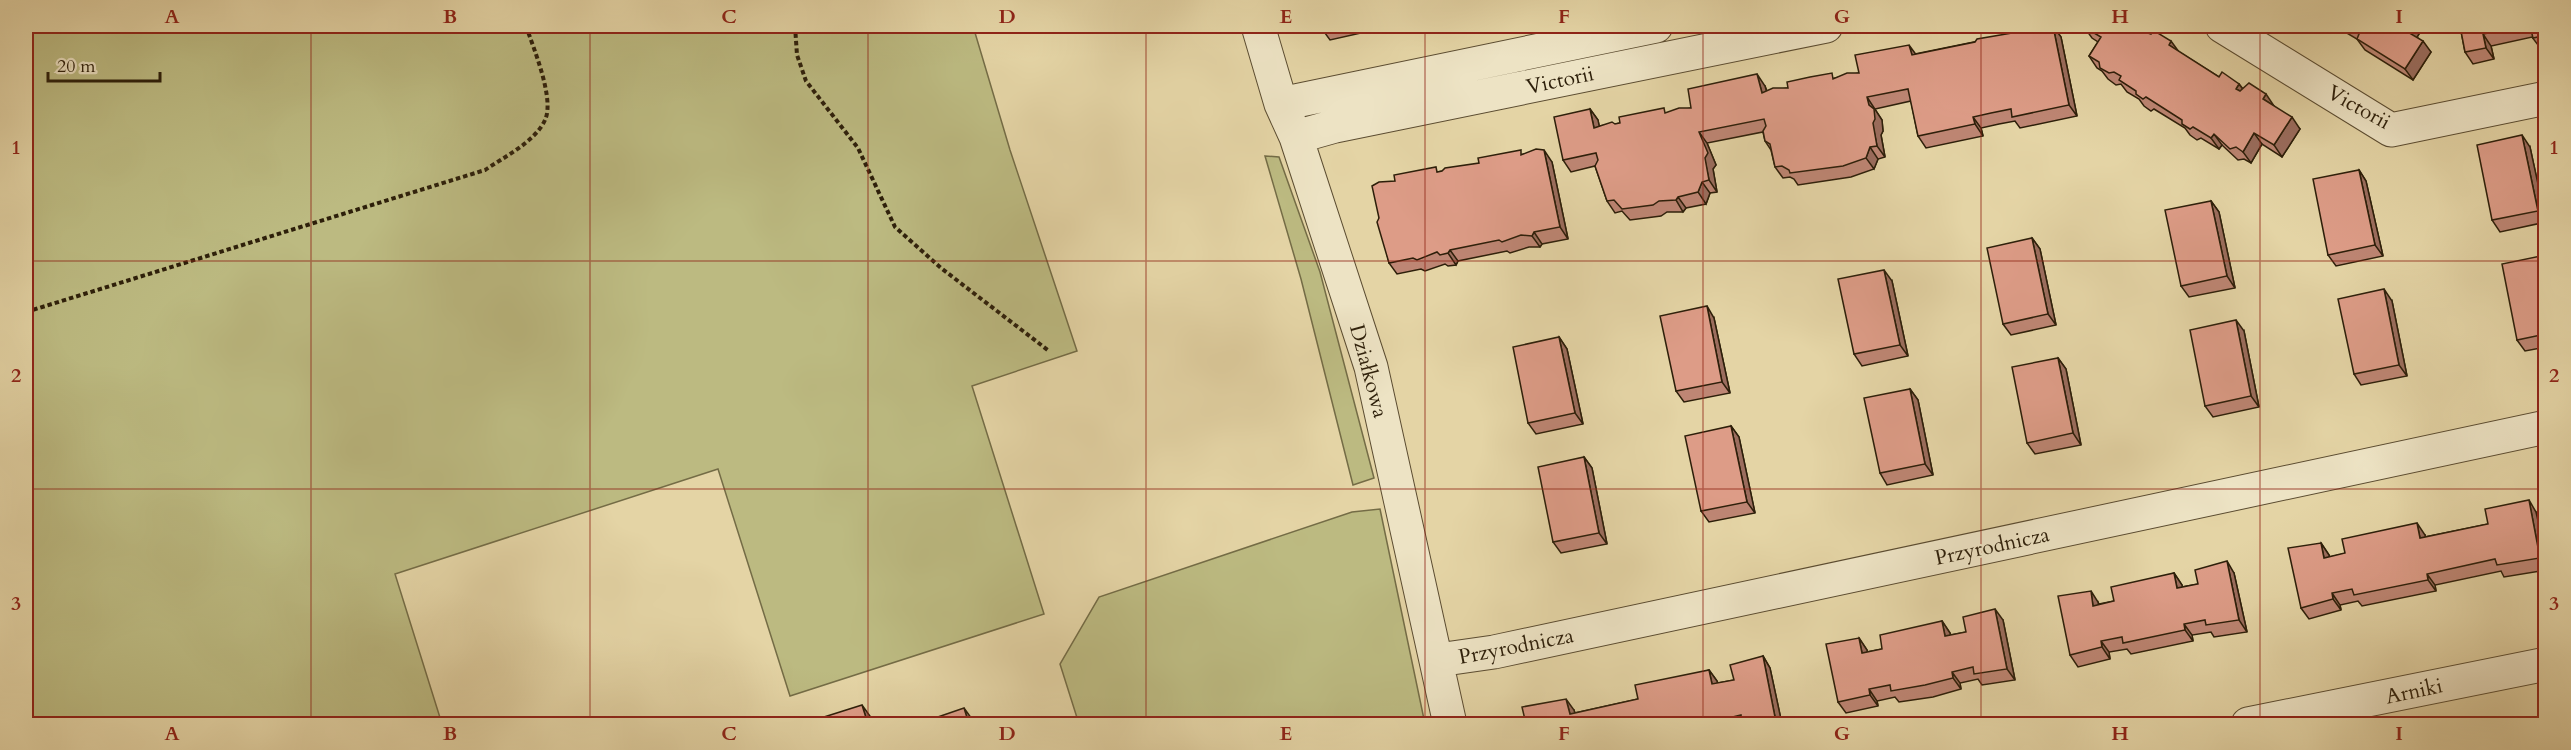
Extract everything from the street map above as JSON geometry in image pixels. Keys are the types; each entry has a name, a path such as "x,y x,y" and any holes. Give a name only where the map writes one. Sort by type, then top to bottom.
{"street":[{"name":"Działkowa","path":"1258,26 1281,104 1296,137 1371,367 1438,660 1450,724"},
{"name":"Victorii","path":"1281,104 1656,26"},
{"name":"Victorii","path":"1296,137 1335,126 1826,26"},
{"name":"Victorii","path":"2222,26 2391,130 2546,98"},
{"name":"Przyrodnicza","path":"1438,660 1494,652 2546,427"},
{"name":"Arniki","path":"2248,724 2546,664"}],"path":[{"path":"26,312 485,170 526,142 545,120 548,103 526,26"},
{"path":"795,26 797,55 806,81 858,148 895,227 940,268 1049,351"}],"shaded area":[{"path":"26,26 973,26 1010,150 1077,351 972,386 1044,614 790,696 718,469 395,574 442,724 26,724"},
{"path":"1265,156 1279,157 1320,272 1374,478 1353,485 1301,279"},
{"path":"1380,509 1425,724 1079,724 1060,664 1099,597 1352,512"}],"building":[{"path":"1321,26 1337,26 1322,29"},
{"path":"2053,26 2069,105 2012,117 2011,109 1991,113 1973,117 1975,124 1918,136 1908,89 1867,97 1869,105 1874,109 1873,123 1877,146 1870,147 1866,158 1843,166 1790,173 1782,166 1775,167 1770,144 1765,141 1764,119 1699,132 1708,153 1705,158 1709,180 1702,182 1698,192 1678,197 1676,200 1659,201 1653,205 1622,209 1614,200 1607,201 1595,166 1598,160 1596,153 1563,160 1554,117 1590,109 1594,128 1612,122 1620,123 1619,117 1664,108 1665,113 1679,108 1691,108 1688,89 1757,74 1762,93 1773,88 1788,88 1787,82 1810,77 1832,73 1833,79 1847,73 1859,73 1855,55 1909,45 1912,55 1975,42 1977,39"},
{"path":"2085,26 2150,26 2148,33 2151,34 2153,30 2171,41 2169,45 2219,77 2222,72 2239,84 2236,89 2240,91 2249,83 2266,94 2263,99 2292,117 2274,145 2254,133 2243,152 2236,147 2230,149 2214,134 2211,138 2193,127 2190,129 2182,124 2182,120 2146,97 2143,99 2136,94 2136,91 2119,80 2121,76 2100,68 2099,62 2089,56 2101,37"},
{"path":"2345,26 2409,26 2406,31 2423,41 2405,69 2357,39 2359,34"},
{"path":"2460,26 2525,26 2483,34 2486,48 2465,52"},
{"path":"2530,26 2546,26 2546,35 2533,38"},
{"path":"2522,135 2538,211 2492,220 2477,145"},
{"path":"1536,149 1544,150 1560,227 1534,232 1532,236 1521,235 1502,242 1499,240 1450,250 1440,255 1437,252 1417,260 1413,258 1389,263 1377,222 1379,218 1372,186 1379,182 1395,181 1394,175 1436,167 1437,172 1445,168 1479,163 1478,158 1521,150 1521,155"},
{"path":"2359,170 2375,245 2328,255 2313,179"},
{"path":"2211,201 2227,276 2181,286 2165,210"},
{"path":"2032,238 2048,314 2003,324 1987,248"},
{"path":"2546,255 2546,334 2517,340 2502,264"},
{"path":"1884,270 1900,345 1854,354 1838,279"},
{"path":"2384,289 2399,365 2354,374 2338,299"},
{"path":"1707,306 1722,382 1676,391 1660,316"},
{"path":"2236,320 2251,396 2205,406 2190,330"},
{"path":"1559,337 1575,413 1528,423 1513,347"},
{"path":"2058,358 2073,433 2027,443 2012,367"},
{"path":"1910,389 1925,464 1880,473 1864,398"},
{"path":"1731,426 1747,502 1701,511 1685,436"},
{"path":"1584,457 1599,533 1553,542 1538,467"},
{"path":"2529,500 2540,558 2497,565 2495,559 2427,574 2428,580 2354,595 2352,589 2332,593 2333,599 2301,608 2288,548 2321,543 2324,558 2345,553 2342,539 2417,523 2420,538 2488,524 2485,509"},
{"path":"2227,561 2239,620 2206,625 2205,620 2184,624 2185,630 2123,643 2122,637 2101,641 2102,647 2070,655 2058,596 2091,591 2093,606 2114,601 2111,587 2174,573 2177,588 2198,584 2195,570"},
{"path":"1995,609 2007,669 1974,674 1973,667 1952,672 1953,678 1891,691 1890,685 1869,689 1870,695 1838,702 1826,644 1859,638 1862,653 1882,649 1880,635 1942,621 1945,636 1966,632 1963,617"},
{"path":"1763,656 1775,717 1742,722 1741,715 1720,720 1721,724 1526,724 1522,707 1566,699 1570,714 1638,699 1635,685 1709,670 1712,684 1734,680 1730,665"},
{"path":"862,705 868,724 827,724 824,717"},
{"path":"964,708 969,724 934,724 932,719"}]}
